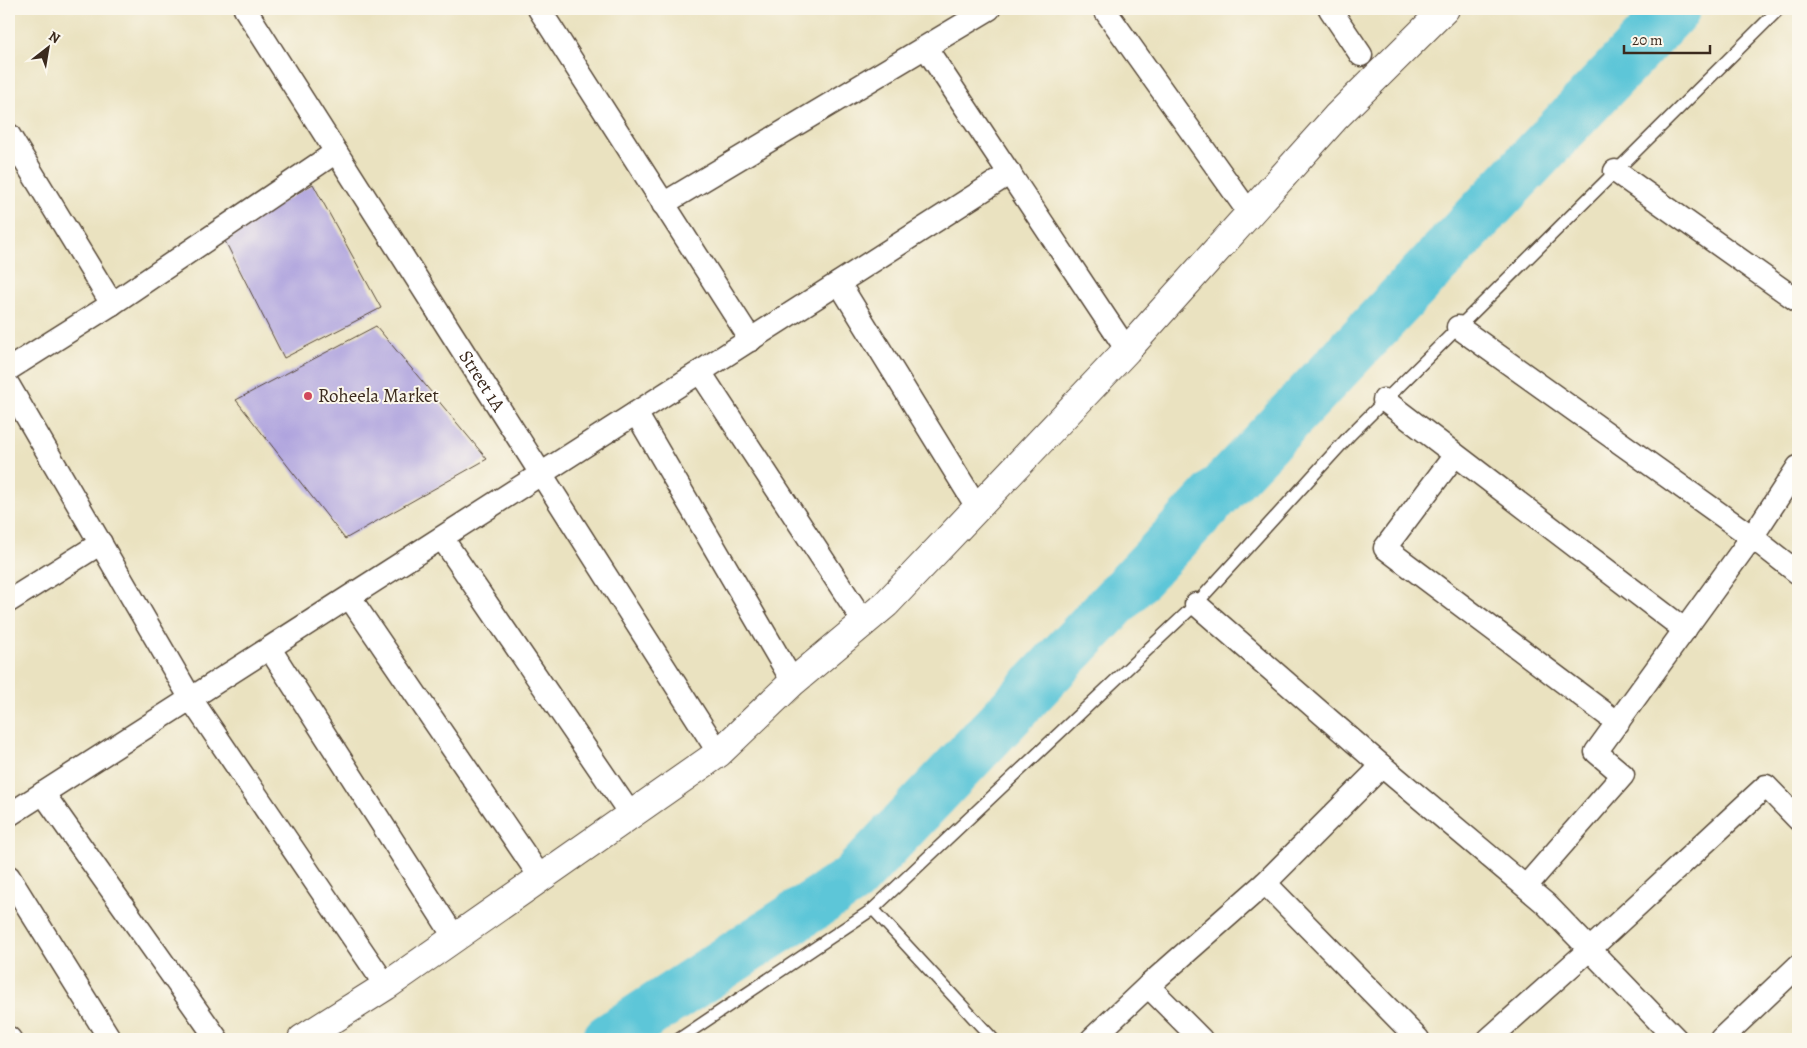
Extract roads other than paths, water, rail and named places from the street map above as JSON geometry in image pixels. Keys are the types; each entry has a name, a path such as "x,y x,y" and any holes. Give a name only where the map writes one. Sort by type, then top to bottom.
{"street":[{"name":"Street 1A","path":"245,9 720,753"},
{"path":"538,9 751,340"},
{"path":"664,204 989,9"},
{"path":"1104,9 1250,214"},
{"path":"1330,9 1361,54"},
{"path":"302,1039 386,986 720,753 793,682 886,604 1127,350 1336,117 1445,9"},
{"path":"926,48 1127,350"},
{"path":"9,135 112,304"},
{"path":"9,369 112,304 336,152"},
{"path":"1615,171 1798,301"},
{"path":"9,815 1010,173"},
{"path":"839,283 978,507"},
{"path":"1458,327 1752,537 1798,573"},
{"path":"700,372 864,622"},
{"path":"9,386 191,699 386,986"},
{"path":"1384,400 1685,630"},
{"path":"636,414 793,682"},
{"path":"1455,455 1385,548 1618,723"},
{"path":"1526,886 1622,775 1596,752 1752,537 1798,467"},
{"path":"442,538 631,815"},
{"path":"9,601 101,543"},
{"path":"350,598 541,878"},
{"path":"1196,604 1382,766 1546,904 1676,1039"},
{"path":"270,649 455,938"},
{"path":"1092,1039 1148,986 1264,884 1382,766"},
{"path":"1489,1039 1590,949 1766,786 1798,819"},
{"path":"43,794 217,1039"},
{"path":"9,877 110,1039"},
{"path":"1264,884 1418,1039"},
{"path":"1721,1039 1798,966"},
{"path":"1148,986 1201,1039"}],"lane":[{"path":"679,1039 873,909 1196,604 1384,400 1779,9"},
{"path":"873,909 993,1039"}],"waterway":[{"path":"608,1039 852,880 1675,9"}],"place":[{"name":"Roheela Market","path":"308,396"}]}
